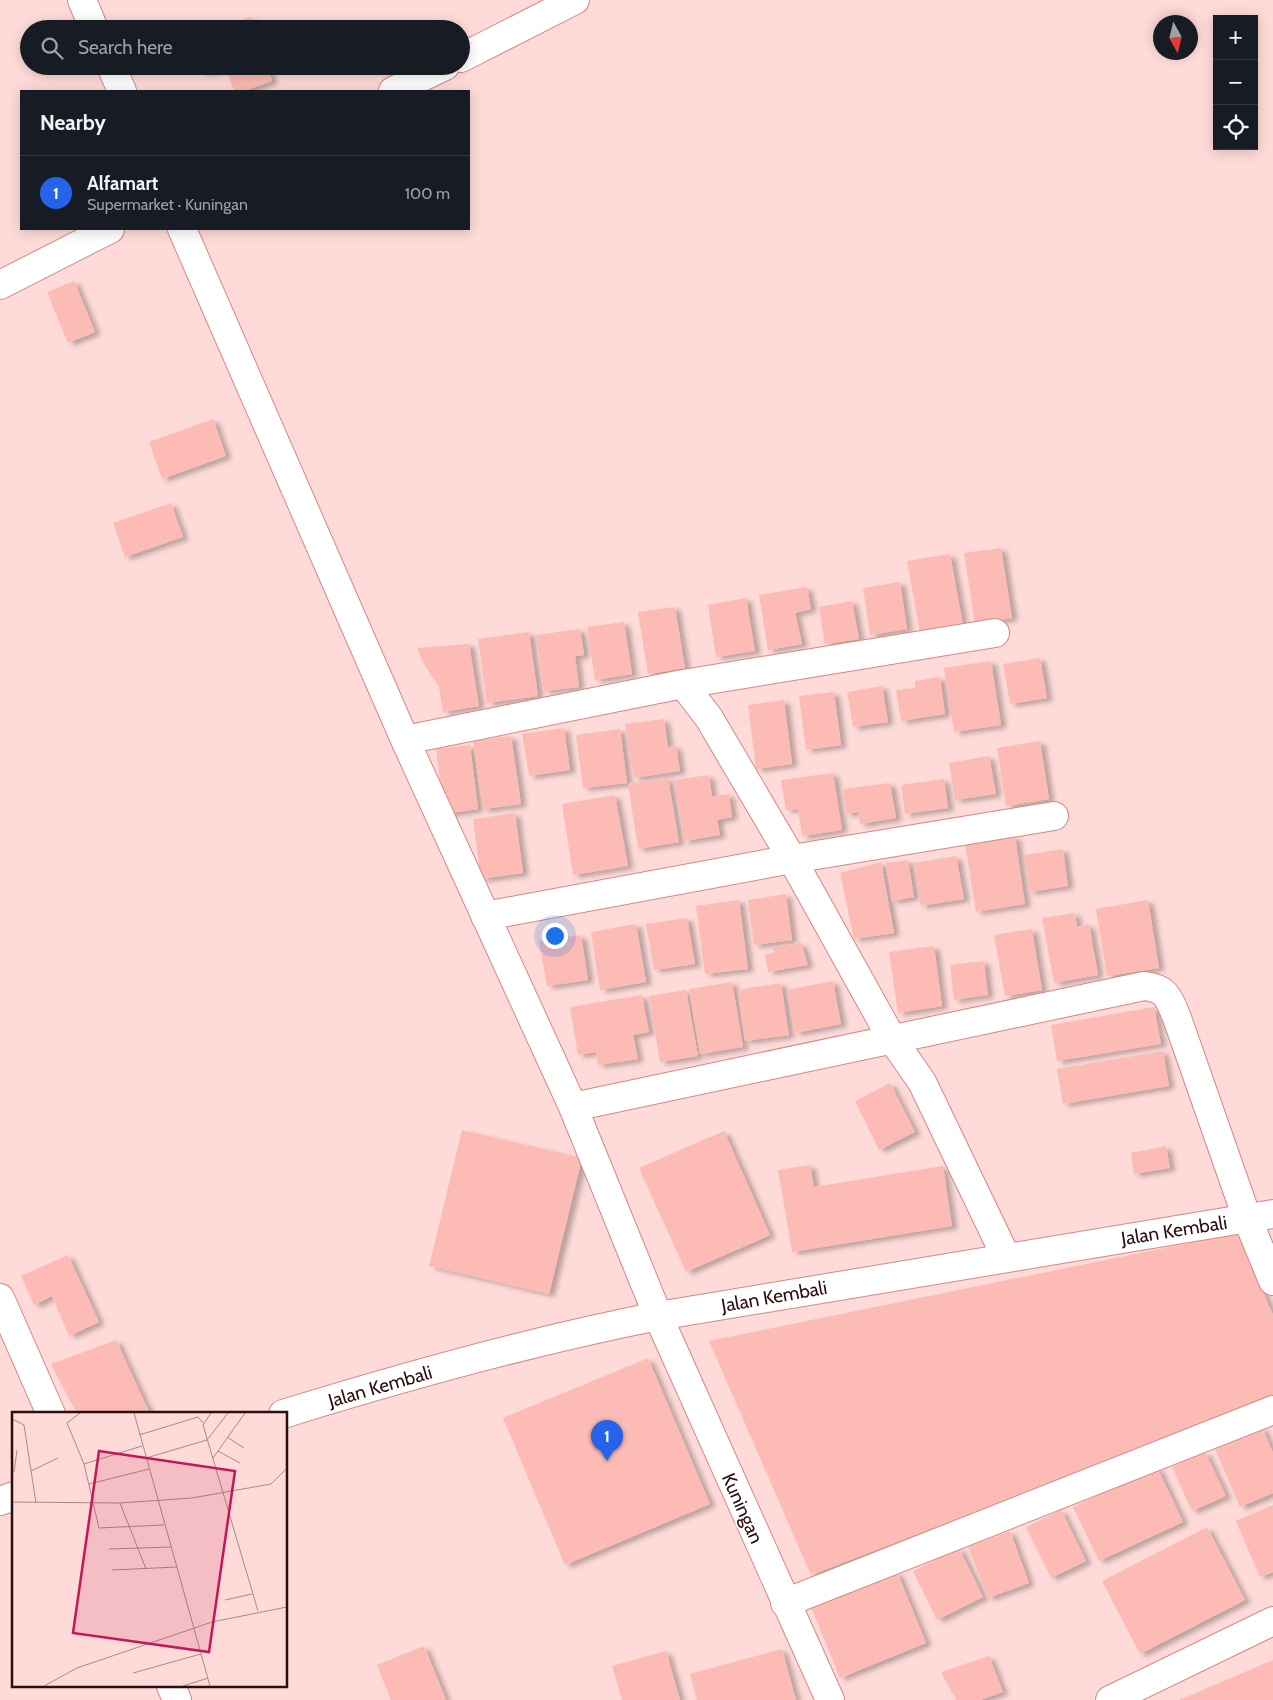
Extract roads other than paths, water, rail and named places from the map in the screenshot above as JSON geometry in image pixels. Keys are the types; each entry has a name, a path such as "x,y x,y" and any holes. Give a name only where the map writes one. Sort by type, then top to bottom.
{"street":[{"path":"82,0 90,20"},
{"path":"470,53 575,0"},
{"path":"115,75 122,90"},
{"path":"395,90 426,75"},
{"path":"0,285 108,230"},
{"name":"Kuningan","path":"182,230 405,740 573,1107 658,1316 830,1700"},
{"path":"405,740 683,684 995,633"},
{"path":"683,684 709,718 792,859 892,1038 922,1082 1006,1257"},
{"path":"485,916 792,859 1054,816"},
{"path":"573,1107 1144,986 1156,987 1168,996 1260,1216 1273,1281"},
{"name":"Jalan Kembali","path":"288,1412 356,1391 582,1331 658,1316 1260,1216"},
{"path":"0,1298 50,1412"},
{"path":"785,1603 1273,1410"},
{"path":"0,1501 12,1497"},
{"path":"1110,1700 1273,1621"},
{"path":"172,1688 177,1700"}],"place":[{"name":"Alfamart","path":"607,1461"}]}
